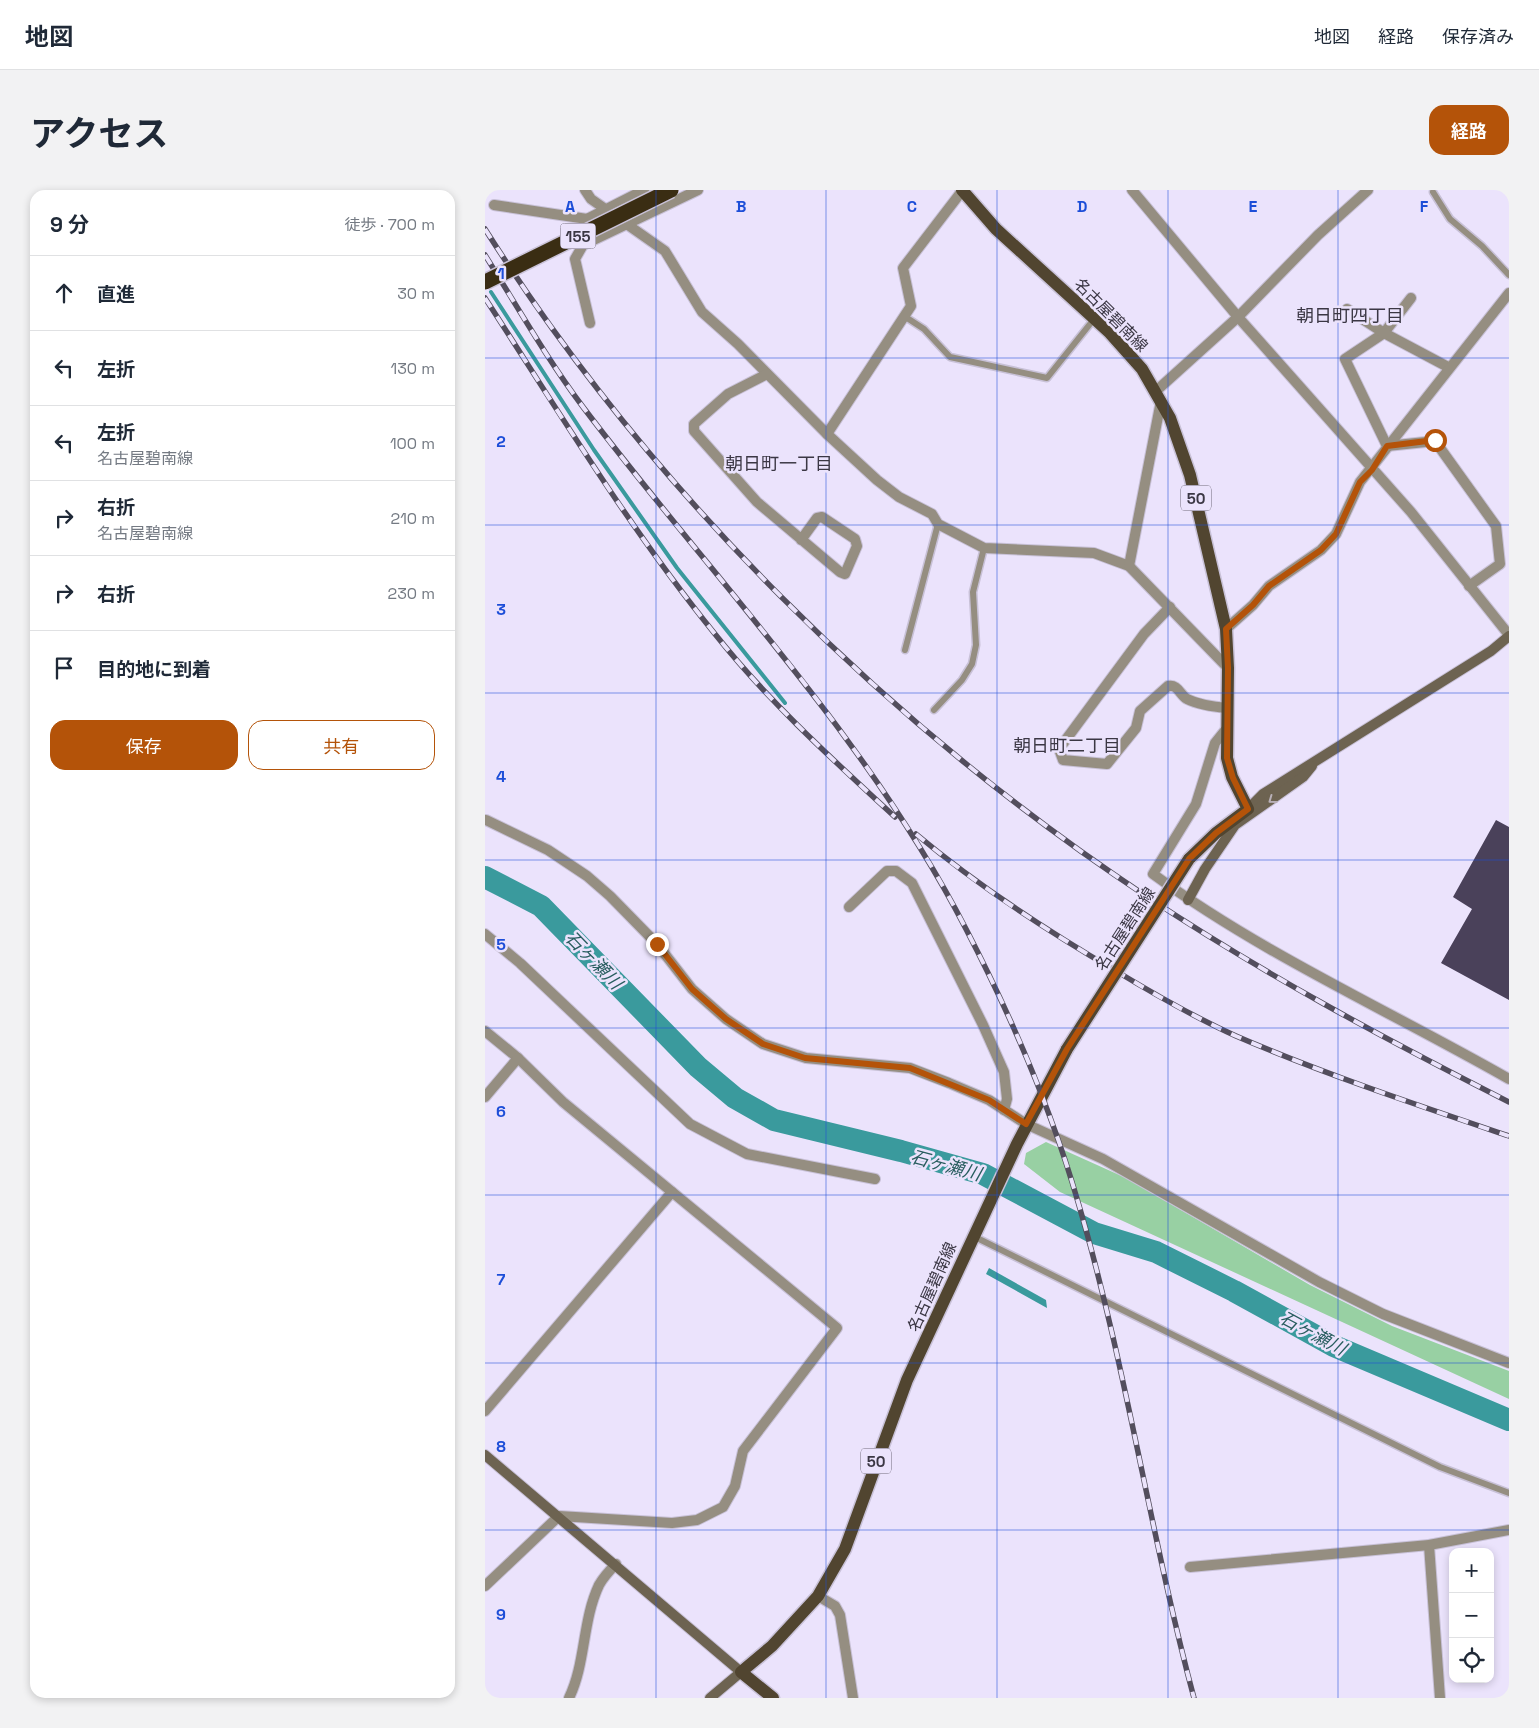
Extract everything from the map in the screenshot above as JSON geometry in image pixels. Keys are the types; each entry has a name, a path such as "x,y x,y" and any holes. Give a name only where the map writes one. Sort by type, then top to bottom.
{"highway":[{"name":"155","path":"485,282 671,190"}],"main road":[{"name":"名古屋碧南線","path":"741,1672 772,1646 818,1596 845,1549 907,1380 1026,1124 1067,1049 1189,859 1216,833 1248,809 1233,778 1227,758 1228,668 1226,629 1190,474 1170,418 1142,369 1095,319 996,229 962,190"},
{"path":"741,1672 773,1698"}],"street":[{"path":"585,190 591,200 607,209 665,251 702,312 827,434 877,480 899,497 932,514 938,524 984,548 1094,553 1129,566 1171,607 1228,668"},
{"path":"494,205 587,219 644,190"},
{"path":"590,323 575,259 583,245 698,190"},
{"path":"827,434 911,306 903,268 962,190"},
{"path":"1131,190 1238,316 1411,512 1509,636 1491,652 1321,756 1263,794 1248,809"},
{"path":"1129,566 1159,396 1318,234 1368,190"},
{"path":"1226,629 1253,605 1269,586 1321,550 1336,534 1360,482 1372,470 1387,446 1448,367 1509,293"},
{"path":"1387,446 1345,359 1384,333 1411,298"},
{"path":"1347,309 1384,333 1448,367"},
{"path":"767,374 728,394 693,427 757,502 801,540 845,574 857,546 855,539 822,517 817,518 801,540"},
{"path":"1387,446 1435,440 1496,526 1500,564 1469,586"},
{"path":"1171,607 1144,634 1059,750 1060,757 1063,760 1107,764 1137,728 1140,711 1168,686 1177,688 1186,698 1210,706 1228,708"},
{"path":"1227,728 1215,743 1197,804 1153,874 1188,900 1260,944 1509,1079"},
{"path":"1188,900 1205,869 1235,825 1303,777 1321,756"},
{"path":"486,820 548,850 587,876 657,944 692,989 726,1019 763,1044 805,1058 910,1068 989,1100 1026,1124 1103,1159 1319,1282 1383,1314 1509,1363"},
{"path":"849,907 887,871 896,871 912,882 983,1025 1003,1072 1007,1099 1004,1110"},
{"path":"485,934 520,963 690,1124 747,1154 875,1179"},
{"path":"485,1031 518,1058 563,1102 837,1328 743,1451 735,1486 723,1507 697,1520 672,1524 559,1516 485,1586"},
{"path":"485,1097 518,1058"},
{"path":"485,1411 672,1192"},
{"path":"485,1455 616,1564 741,1672 711,1698"},
{"path":"1191,1567 1429,1545 1509,1530"},
{"path":"1429,1545 1441,1698"},
{"path":"569,1698 575,1684 586,1624 597,1592 600,1584 616,1564"},
{"path":"818,1596 835,1606 839,1615 853,1698"}],"lane":[{"path":"1433,192 1450,219 1482,246 1509,275"},
{"path":"904,316 924,329 950,357 1047,378 1095,319"},
{"path":"905,650 938,524"},
{"path":"934,710 962,680 972,664 976,645 973,592 984,548"},
{"path":"976,1231 1431,1463 1509,1493"}],"shaded area":[{"path":"1046,1142 1126,1178 1310,1285 1392,1326 1509,1371 1509,1399 1060,1192 1024,1164 1026,1153"},
{"path":"989,1268 1046,1300 1047,1308 986,1274"}],"building":[{"path":"1496,820 1509,827 1509,1000 1441,963 1472,909 1453,897"}],"waterway":[{"path":"491,292 594,450 677,568 785,703"},
{"name":"石ヶ瀬川","path":"485,877 541,906 698,1067 735,1098 774,1120 901,1151 983,1174 1094,1233 1156,1252 1234,1291 1334,1346 1509,1420"}],"railway":[{"path":"485,229 550,326 622,419 699,510 781,597 867,679 957,757 1051,829 1146,896 1234,952 1416,1054 1509,1102"},
{"path":"485,255 545,351 583,407 786,660 836,724 883,790 926,858 983,962 1043,1097 1078,1202 1110,1325 1164,1574 1194,1698"},
{"path":"485,298 624,511 683,594 735,659 757,683 824,751 895,817"},
{"path":"916,834 964,872 1038,923 1145,988 1205,1021 1269,1050 1337,1076 1509,1136"}],"district":[{"name":"朝日町四丁目","path":"1350,315"},
{"name":"朝日町一丁目","path":"779,463"},
{"name":"朝日町二丁目","path":"1067,745"}],"route":[{"path":"657,944 692,989 726,1019 763,1044 805,1058 910,1068 989,1100 1026,1124 1067,1049 1189,859 1216,833 1248,809 1233,778 1227,758 1228,668 1226,629 1253,605 1269,586 1321,550 1336,534 1360,482 1372,470 1387,446 1435,440"}]}
